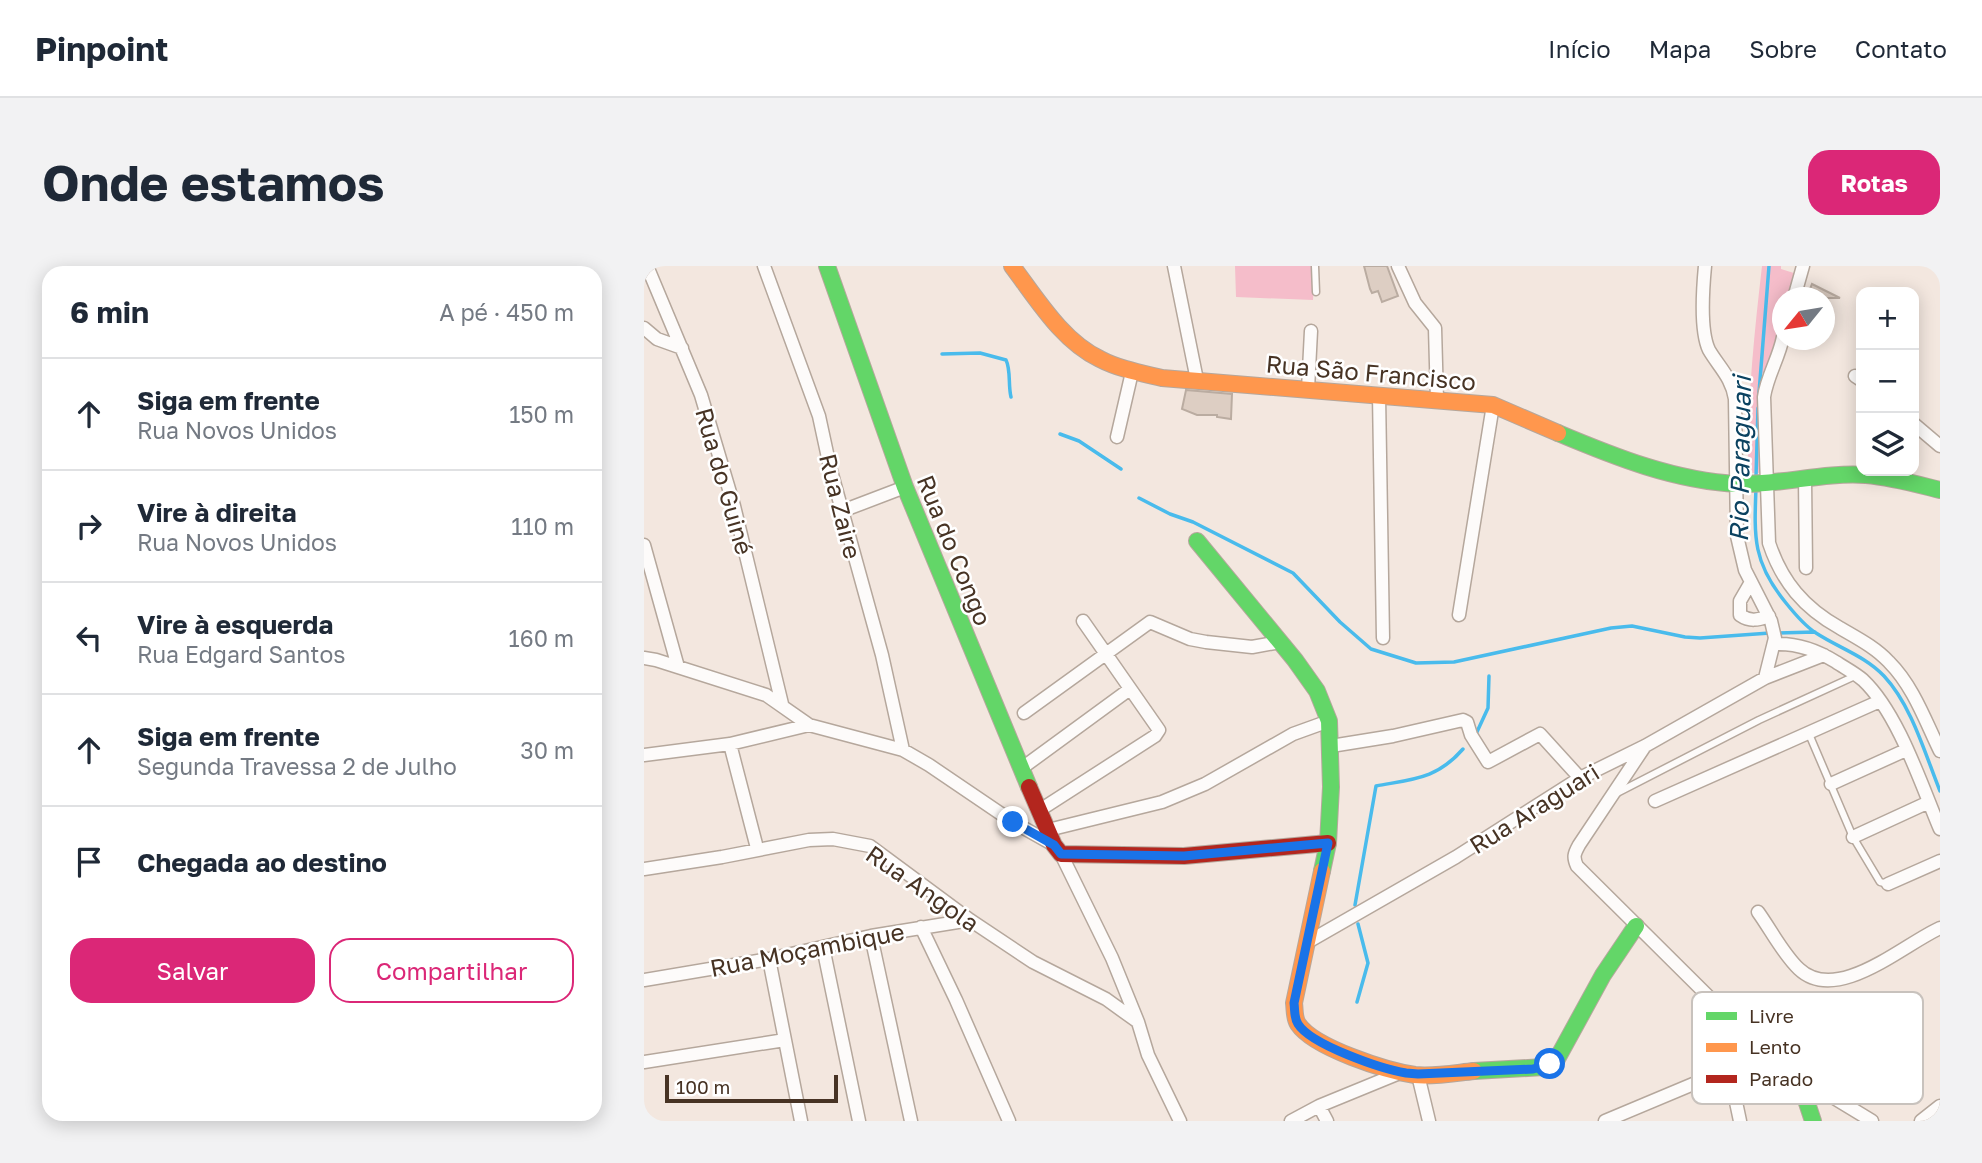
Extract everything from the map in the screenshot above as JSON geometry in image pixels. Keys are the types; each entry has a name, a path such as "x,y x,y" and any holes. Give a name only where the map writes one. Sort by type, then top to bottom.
{"street":[{"name":"Rua do Guiné","path":"647,266 701,396 734,506 782,704"},
{"name":"Rua Zaire","path":"764,266 819,416 903,750"},
{"name":"Rua do Congo","path":"827,266 905,487 969,645 1054,843 1112,958 1138,1022 1148,1055 1180,1121"},
{"path":"1174,266 1197,380"},
{"path":"1398,266 1415,303 1434,328 1437,400"},
{"path":"1705,266 1704,332 1708,348 1731,380 1735,399 1739,484 1737,536 1745,570 1770,618 1775,641 1765,678"},
{"path":"1797,287 1803,266"},
{"name":"Rua São Francisco","path":"1017,268 1082,348 1102,360 1132,372 1162,378 1493,405 1640,464 1679,476 1739,484 1864,475 1939,487"},
{"path":"644,328 657,339 682,348"},
{"path":"1308,389 1311,331"},
{"path":"1780,350 1766,384 1764,397 1762,483 1769,543 1784,578 1814,612 1870,646 1901,675 1940,751"},
{"path":"1117,437 1132,372"},
{"path":"1379,395 1383,638"},
{"path":"1459,615 1493,405"},
{"path":"1919,428 1940,446"},
{"path":"1805,479 1806,568"},
{"path":"842,511 905,487"},
{"path":"1197,541 1295,660 1317,691 1329,721 1331,746 1328,843 1294,1003 1298,1025 1335,1050 1410,1073 1429,1121"},
{"path":"644,545 678,667"},
{"path":"1751,582 1740,601 1740,615 1747,619 1770,618"},
{"path":"1040,810 1155,736 1159,730 1083,621"},
{"path":"1024,713 1152,622 1190,639 1206,642 1252,647 1280,642"},
{"path":"1775,641 1824,655 1857,675 1880,701 1906,750 1940,829"},
{"name":"Rua Araguari","path":"1306,943 1455,857 1580,778 1645,746 1765,678 1824,655"},
{"path":"644,658 766,695 809,726 903,750 1013,822 1054,843 1184,856 1328,843"},
{"path":"1022,768 1130,689"},
{"path":"1655,801 1880,701"},
{"path":"1331,746 1393,736 1463,720 1467,722 1471,735 1488,762 1540,734 1580,778"},
{"path":"1054,843 1205,784 1293,734 1329,721"},
{"path":"644,755 730,744 809,726"},
{"path":"730,744 757,848"},
{"path":"1645,746 1579,845 1574,860 1704,992"},
{"path":"1831,784 1906,750"},
{"path":"1853,837 1929,802"},
{"name":"Rua Angola","path":"644,869 809,840 833,839 870,846 970,920 1033,962 1106,999 1138,1022"},
{"path":"1888,884 1940,861"},
{"path":"1758,912 1797,968 1813,978 1854,976 1940,929"},
{"name":"Rua Moçambique","path":"644,980 769,959 871,936 970,920"},
{"path":"1291,1121 1319,1107 1410,1073 1533,1069 1550,1064 1557,1059 1603,975 1636,926"},
{"path":"921,927 1009,1121"},
{"path":"871,936 911,1121"},
{"path":"823,947 859,1121"},
{"path":"769,959 802,1121"},
{"path":"644,1062 785,1040"},
{"path":"1605,1121 1692,1085"},
{"path":"1807,1104 1813,1121"},
{"path":"1844,1104 1872,1121"},
{"path":"1921,1121 1940,1106"},
{"path":"1319,1107 1327,1121"}],"lane":[{"path":"1315,266 1315,292"},
{"path":"1611,796 1759,720 1857,675"},
{"path":"1809,734 1853,837 1880,882 1888,884"}],"shaded area":[{"path":"1235,266 1315,266 1313,300 1236,297"},
{"path":"1762,266 1781,266 1781,269 1797,274 1793,287 1772,287 1772,350 1776,350 1774,359 1762,374 1759,473 1748,473 1752,369"}],"building":[{"path":"1364,266 1387,266 1398,296 1382,302 1378,291 1372,293 1370,289"},
{"path":"1186,390 1232,394 1231,419 1217,415 1197,415 1182,409"}],"waterway":[{"name":"Rio Paraguari","path":"1759,393 1769,266"},
{"path":"942,354 980,353 1006,360 1011,397"},
{"name":"Rio Paraguari","path":"1756,477 1758,408"},
{"path":"1060,434 1079,441 1121,469"},
{"name":"Rio Paraguari","path":"1756,488 1758,549 1761,562 1775,589 1808,627 1869,663 1894,688 1917,731 1940,791"},
{"path":"1139,498 1293,573 1340,622 1371,649 1416,663 1454,662 1611,628 1632,626 1700,638 1770,633"},
{"path":"1778,633 1815,632"},
{"path":"1476,734 1488,708 1489,676"},
{"path":"1355,905 1376,786 1434,772 1463,749"},
{"path":"1357,1002 1368,963 1358,924"}],"traffic: fast":[{"path":"827,266 905,487 1029,787"},
{"path":"1558,433 1601,451 1668,473 1715,482 1754,484 1834,475 1866,475 1940,490"},
{"path":"1197,541 1295,660 1317,691 1329,721 1331,787 1328,843 1322,871"},
{"path":"1474,1071 1544,1067 1557,1059 1603,975 1636,926"},
{"path":"1807,1104 1813,1121"}],"traffic: slow":[{"path":"1012,266 1051,318 1074,342 1100,359 1122,368 1162,378 1493,405 1558,433"},
{"path":"1322,871 1294,1003 1298,1024 1319,1042 1387,1069 1415,1075 1474,1071"}],"traffic: jam":[{"path":"1029,787 1054,845 1061,854 1184,856 1328,843"}],"route":[{"path":"1013,822 1054,845 1061,854 1184,856 1328,843 1294,1003 1298,1025 1304,1031 1335,1050 1406,1073 1533,1069 1550,1064"}]}
